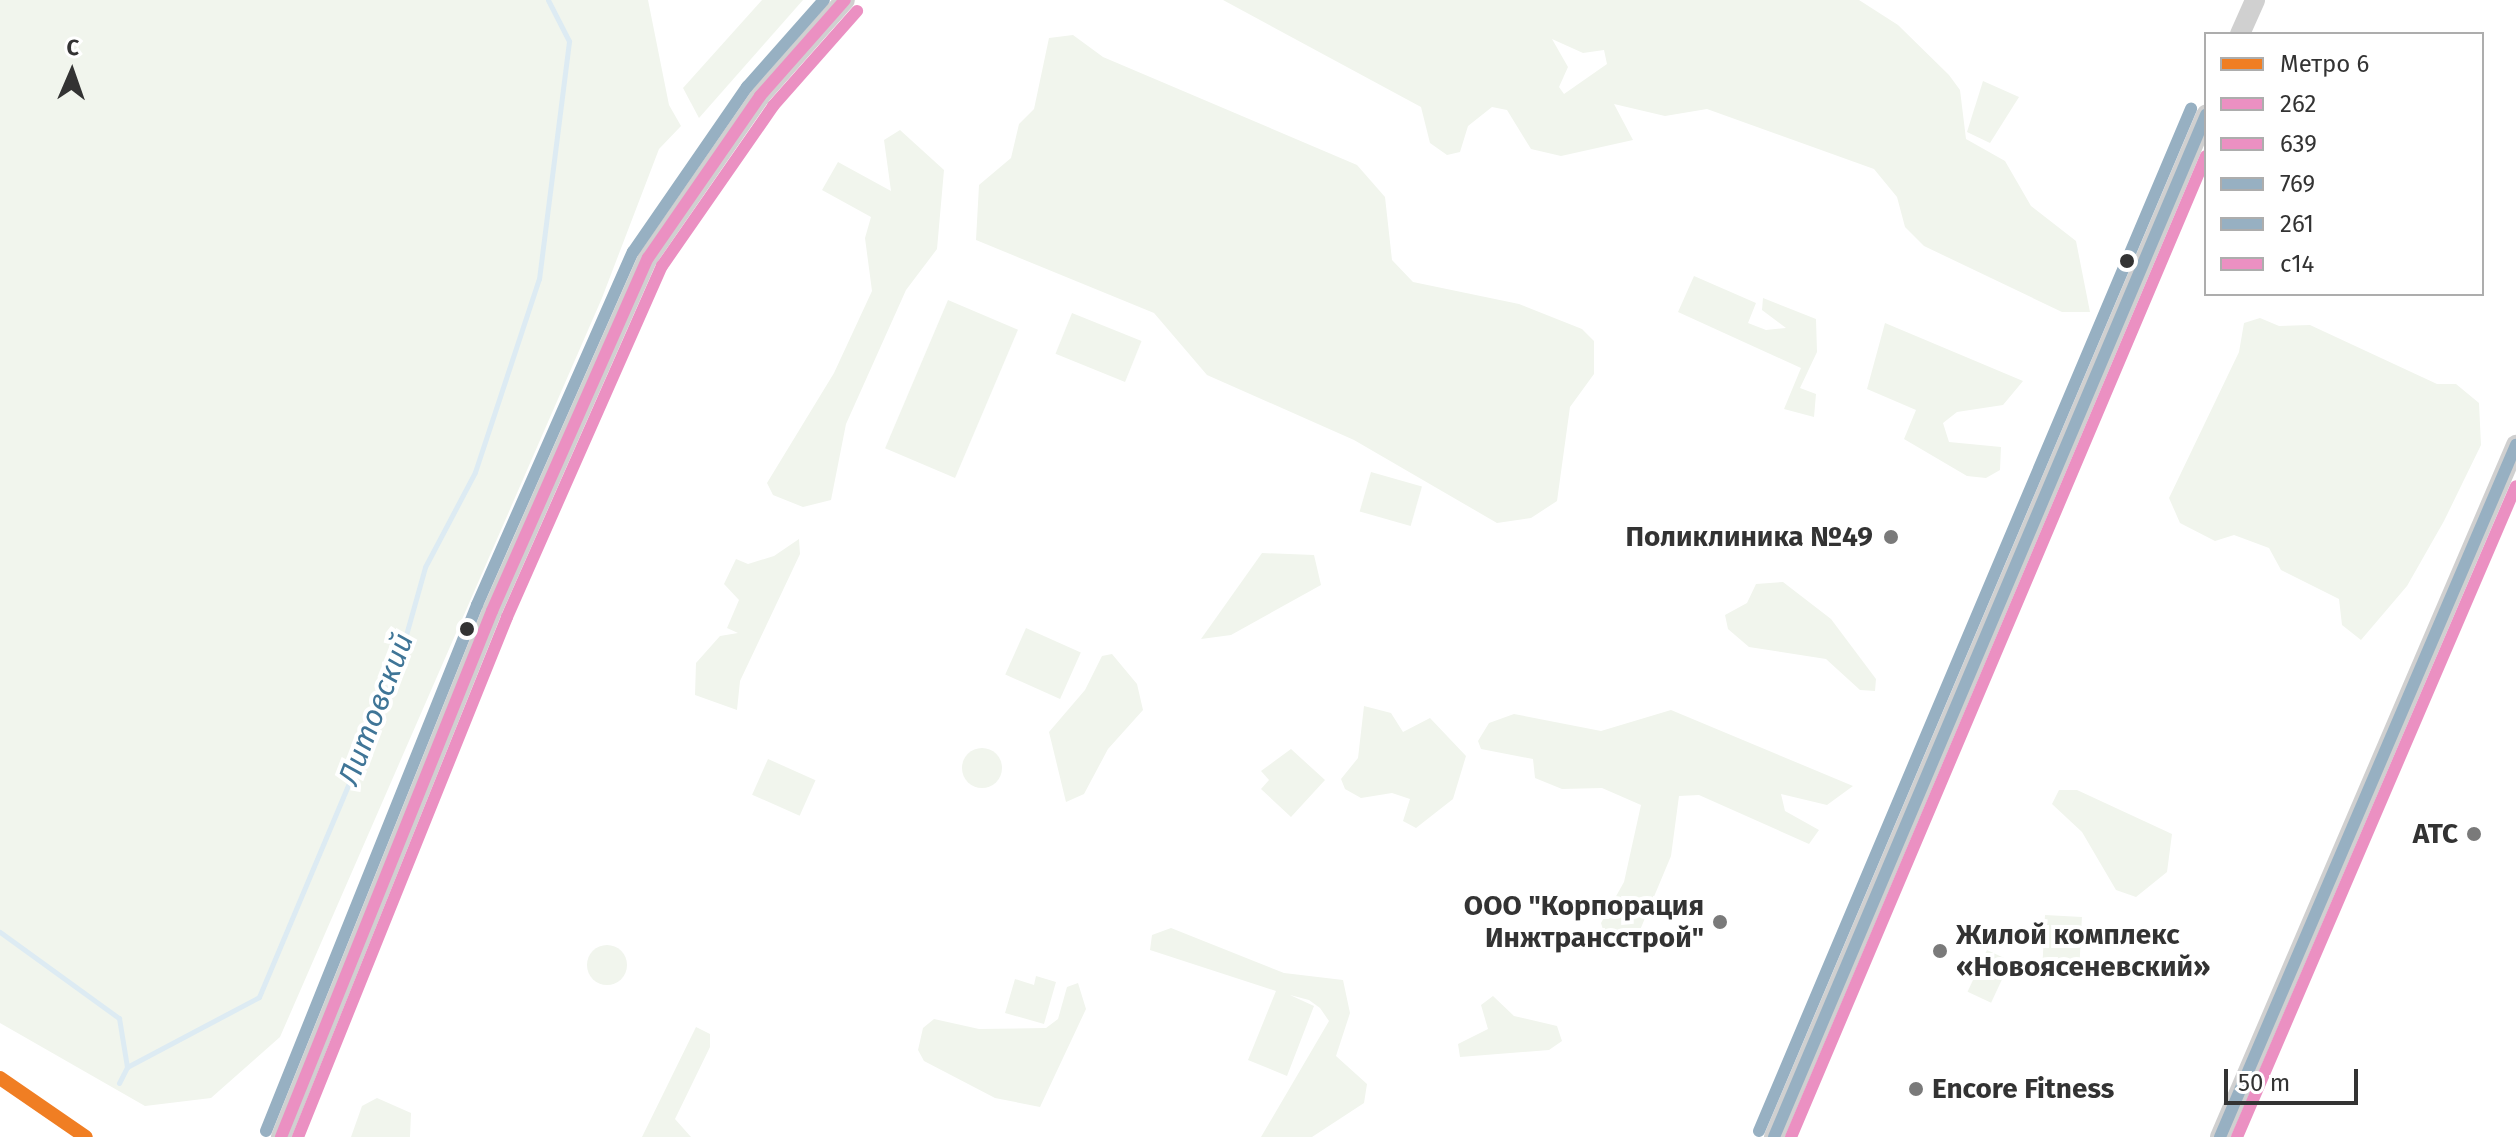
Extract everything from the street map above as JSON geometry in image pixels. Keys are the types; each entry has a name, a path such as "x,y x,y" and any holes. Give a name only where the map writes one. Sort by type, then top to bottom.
{"main road":[{"path":"281,1137 492,611 648,258 760,96 845,0"},
{"path":"2241,32 2255,0"},
{"path":"1774,1137 2204,120"},
{"path":"2220,1137 2516,445"}],"shaded area":[{"path":"0,0 648,0 669,105 681,126 659,149 602,298 280,1037 211,1098 145,1106 0,1023"},
{"path":"762,0 803,0 699,118 683,88"},
{"path":"1223,0 1859,0 1898,25 1949,75 1960,90 1966,139 2005,161 2031,206 2076,241 2090,312 2062,312 1924,246 1905,227 1897,197 1874,169 1707,109 1665,116 1614,104 1633,140 1561,156 1531,149 1507,110 1492,107 1468,126 1460,152 1447,155 1430,143 1421,107","holes":["1552,39 1583,53 1604,50 1607,64 1564,94 1559,87 1568,67"]},
{"path":"1073,35 1103,57 1357,165 1385,197 1392,260 1413,282 1519,304 1582,329 1594,341 1594,374 1570,407 1557,501 1531,518 1497,523 1354,440 1207,375 1154,313 976,240 979,185 1011,158 1019,124 1034,109 1049,38"},
{"path":"1983,81 2019,97 1990,143 1967,132"},
{"path":"900,130 944,170 937,249 906,290 846,424 831,500 803,507 773,495 767,483 834,373 872,291 865,238 871,217 822,190 838,162 891,191 884,140"},
{"path":"1694,276 1756,303 1748,323 1766,330 1786,328 1762,310 1763,298 1816,319 1817,352 1800,388 1816,394 1814,417 1784,409 1801,368 1678,312"},
{"path":"948,300 1018,330 955,478 885,448"},
{"path":"1072,313 1142,341 1125,382 1056,354"},
{"path":"2260,318 2279,326 2310,325 2437,384 2456,384 2479,403 2481,445 2444,521 2407,586 2361,640 2342,625 2339,599 2281,570 2269,548 2234,535 2215,541 2180,523 2169,498 2239,352 2244,323"},
{"path":"1885,323 2023,381 2003,405 1957,412 1943,423 1949,442 2001,447 2000,470 1986,478 1967,476 1904,439 1916,410 1867,389"},
{"path":"1371,472 1422,487 1411,526 1360,511"},
{"path":"799,539 800,554 740,681 737,710 695,695 696,663 720,636 738,633 727,628 739,600 724,584 736,559 748,564 774,556"},
{"path":"1262,553 1314,555 1321,585 1231,635 1201,639"},
{"path":"1783,582 1831,619 1876,679 1875,691 1860,690 1826,659 1749,647 1728,629 1725,615 1747,603 1756,584"},
{"path":"1026,628 1081,652 1060,699 1005,675"},
{"path":"1112,654 1137,684 1143,710 1108,749 1084,794 1066,802 1049,732 1085,690 1102,656"},
{"path":"1364,706 1391,713 1403,732 1430,718 1466,756 1453,799 1416,828 1403,821 1410,799 1392,793 1361,798 1345,789 1341,779 1358,758"},
{"path":"1671,710 1853,786 1827,805 1781,794 1785,811 1819,830 1809,844 1699,795 1679,796 1671,856 1635,942 1624,949 1605,936 1601,923 1624,882 1641,805 1602,788 1562,789 1535,778 1533,759 1481,749 1478,741 1489,723 1514,714 1601,731"},
{"path":"982,748 996,754 1002,768 996,782 982,788 968,782 962,768 968,754"},
{"path":"1291,749 1325,780 1291,817 1261,789 1269,780 1261,771"},
{"path":"768,759 816,780 800,816 752,795"},
{"path":"2059,790 2077,790 2172,834 2167,872 2136,897 2116,890 2082,832 2052,804"},
{"path":"2045,915 2082,917 2079,977 2042,975"},
{"path":"1171,928 1284,973 1343,980 1350,1013 1336,1056 1367,1084 1364,1103 1312,1137 1261,1137 1329,1021 1320,1008 1309,1000 1290,995 1314,1006 1287,1076 1248,1060 1276,991 1150,950 1152,935"},
{"path":"607,945 621,951 627,965 621,979 607,985 593,979 587,965 593,951"},
{"path":"1987,950 2011,961 1991,1003 1968,992"},
{"path":"1036,976 1056,982 1044,1024 1005,1013 1015,979 1034,985"},
{"path":"1078,983 1086,1009 1040,1107 995,1098 924,1061 918,1050 923,1028 934,1019 979,1029 1046,1028 1058,1019 1067,987"},
{"path":"1493,996 1514,1016 1557,1026 1562,1041 1549,1050 1460,1057 1458,1044 1488,1029 1481,1005"},
{"path":"696,1027 710,1034 710,1047 675,1119 691,1137 642,1137"},
{"path":"377,1098 411,1113 410,1137 351,1137 362,1106"}],"waterway":[{"name":"Литовский","path":"127,1067 259,997 395,674 425,567 475,472 539,279 569,41 548,0"},
{"path":"0,932 119,1018 127,1067"},
{"path":"119,1083 127,1067"}],"metro line":[{"name":"6","path":"0,1078 86,1137"}],"transit line":[{"name":"769","path":"266,1131 477,605 633,252 747,87 824,0"},
{"name":"262","path":"281,1137 492,611 648,258 760,96 845,0"},
{"name":"639","path":"298,1137 507,617 662,266 773,106 857,11"},
{"name":"769","path":"1759,1131 2191,109"},
{"name":"261","path":"1774,1137 2204,120"},
{"name":"с14","path":"1791,1137 2204,161"},
{"name":"261","path":"2220,1137 2516,445"},
{"name":"с14","path":"2237,1137 2516,486"}],"place":[{"name":"Поликлиника №49","path":"1891,537"},
{"name":"АТС","path":"2474,834"},
{"name":"ООО \"Корпорация Инжтрансстрой\"","path":"1720,922"},
{"name":"Жилой комплекс «Новоясеневский»","path":"1940,951"},
{"name":"Encore Fitness","path":"1916,1089"}]}
